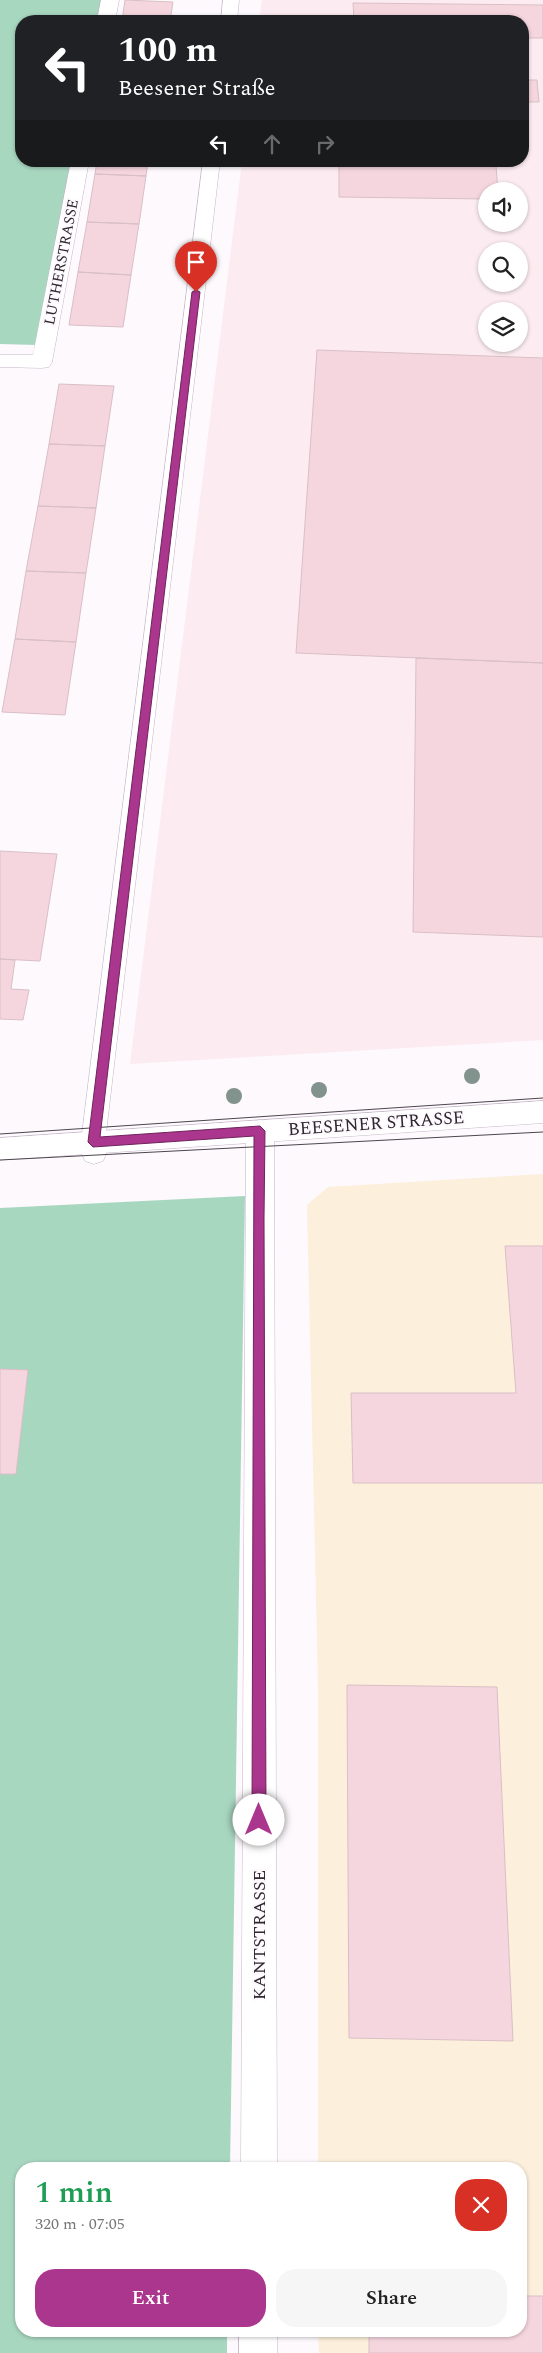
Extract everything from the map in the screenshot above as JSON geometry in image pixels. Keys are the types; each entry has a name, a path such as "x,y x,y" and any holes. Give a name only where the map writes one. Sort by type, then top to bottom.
{"street":[{"path":"107,15 110,0"},
{"name":"LUTHERSTRASSE","path":"0,361 42,362 79,167"},
{"name":"BEESENER STRASSE","path":"0,1148 94,1148 260,1131 543,1112"},
{"name":"KANTSTRASSE","path":"259,2162 260,1131"},
{"path":"258,2337 258,2353"}],"lane":[{"path":"229,15 231,0"},
{"path":"94,1148 211,167"}],"shaded area":[{"path":"262,0 543,0 543,1040 130,1064 241,167 529,167 529,15 260,15"},
{"path":"543,1174 543,2353 319,2353 318,2337 527,2337 527,2162 318,2162 318,1684 307,1205 328,1187"}],"green space":[{"path":"0,0 101,0 98,15 15,15 15,167 70,167 37,345 0,344"},
{"path":"245,1196 230,2162 15,2162 15,2337 227,2337 227,2353 0,2353 0,1208"}],"building":[{"path":"125,0 173,2 171,15 123,15"},
{"path":"353,3 543,5 543,38 529,38 529,15 354,15"},
{"path":"529,80 537,80 539,102 529,102"},
{"path":"96,167 147,167 146,176 95,174"},
{"path":"339,167 496,167 497,182 478,182 478,199 339,197"},
{"path":"95,174 146,176 139,224 87,222"},
{"path":"87,222 139,224 131,275 78,272"},
{"path":"78,272 131,275 123,327 69,325"},
{"path":"317,350 543,358 543,663 296,653"},
{"path":"59,384 114,386 105,446 49,444"},
{"path":"49,444 105,446 96,508 38,506"},
{"path":"38,506 96,508 86,573 26,571"},
{"path":"26,571 86,573 76,642 15,639"},
{"path":"15,639 76,642 65,715 2,712"},
{"path":"416,658 543,663 543,937 413,932"},
{"path":"0,851 57,854 40,961 0,959"},
{"path":"0,959 15,960 11,989 29,990 23,1020 0,1019"},
{"path":"505,1246 543,1246 543,1483 353,1483 351,1393 516,1393"},
{"path":"0,1369 28,1370 16,1474 0,1474"},
{"path":"347,1685 497,1687 513,2041 349,2038"},
{"path":"527,2296 543,2296 543,2353 369,2353 369,2337 527,2337"}],"tram line":[{"path":"0,1134 543,1098"},
{"path":"0,1160 543,1132"}],"route":[{"path":"196,292 93,1142 260,1131 258,1218 259,1820"}]}
